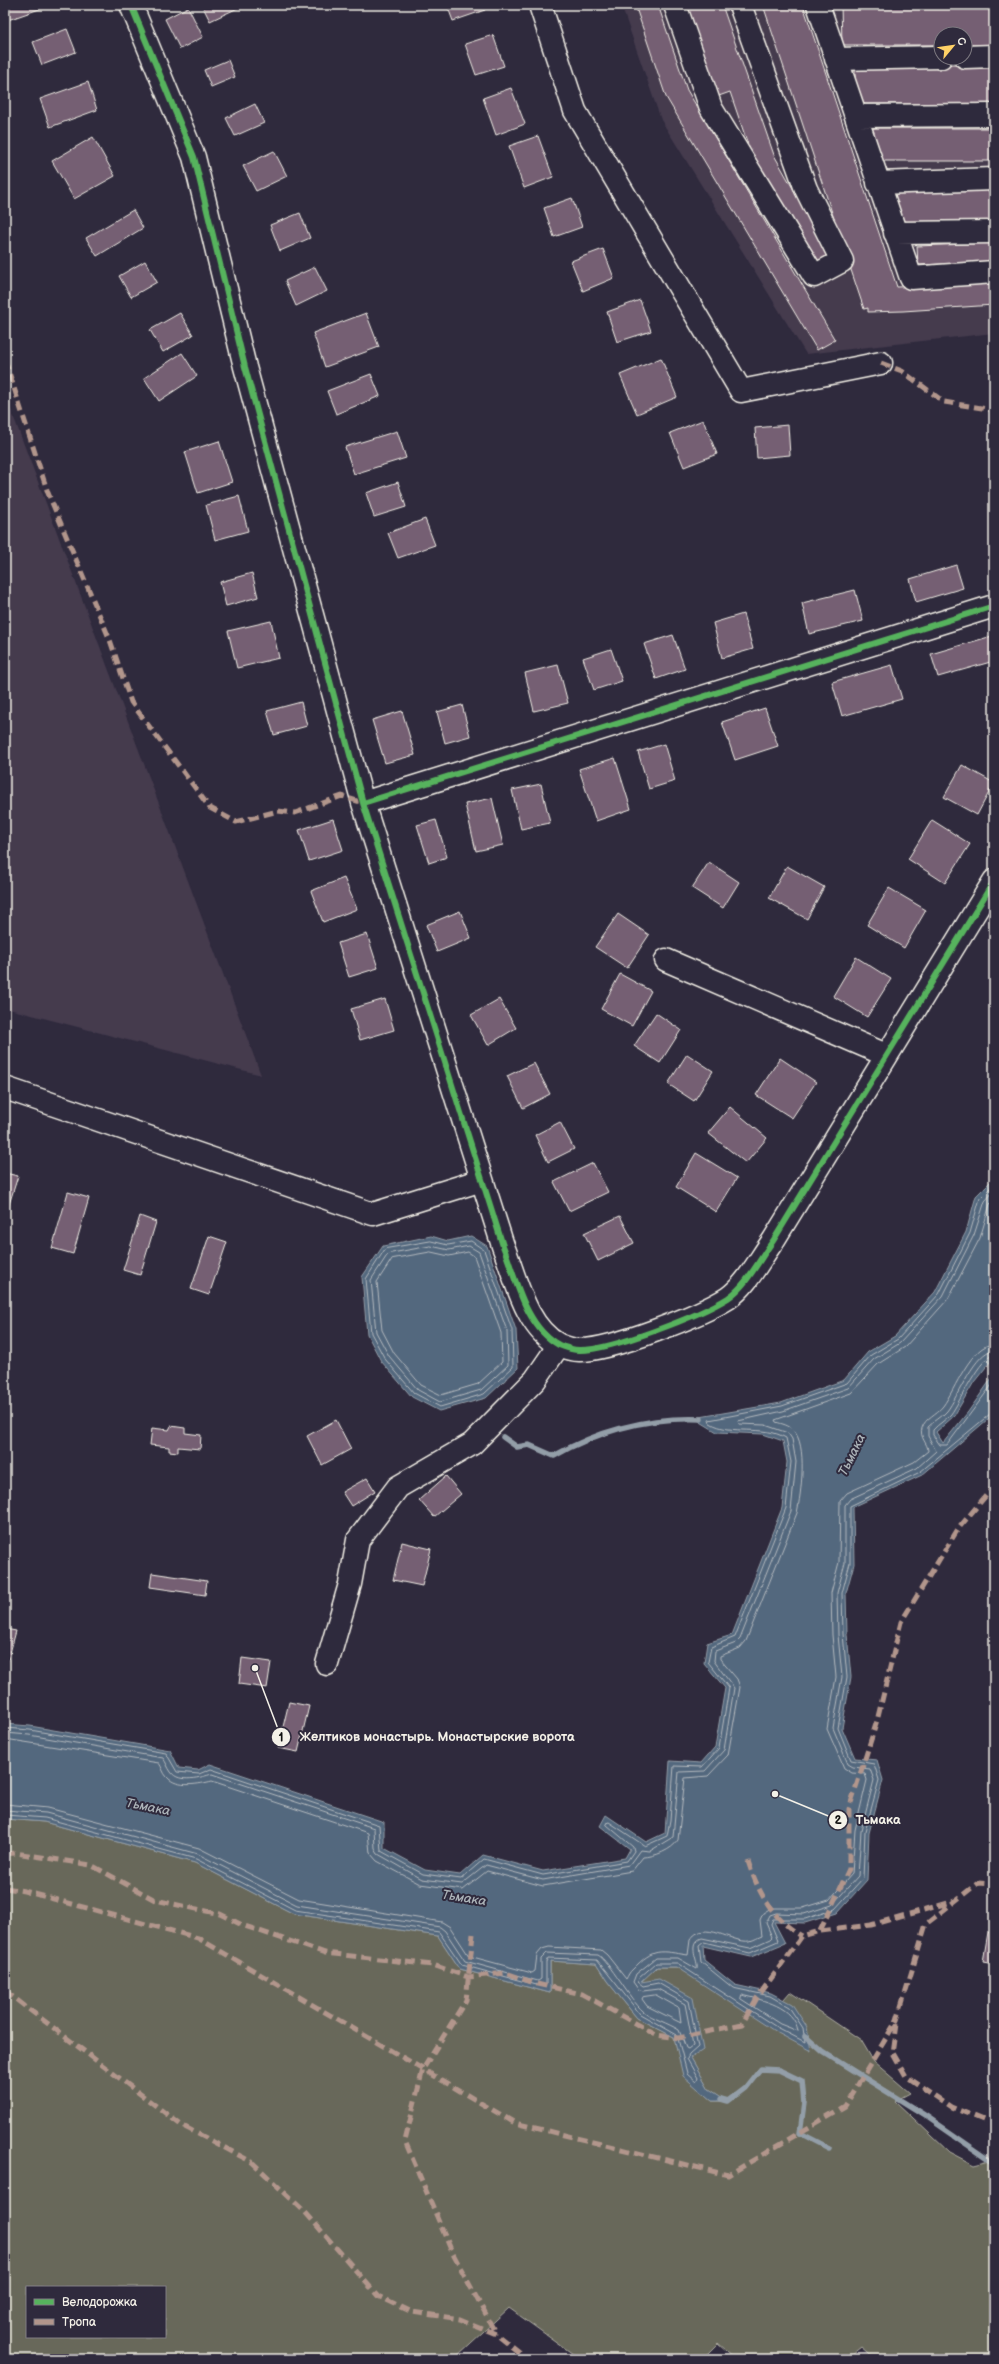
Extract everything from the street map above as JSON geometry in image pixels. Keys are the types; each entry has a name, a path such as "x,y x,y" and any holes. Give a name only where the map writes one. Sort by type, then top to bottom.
{"street":[{"path":"131,5 194,157 245,367 363,803 482,1180 528,1311 541,1330 559,1345 579,1350 636,1337 674,1323 728,1298 745,1282 773,1241 994,881"},
{"path":"540,5 575,111 741,391 881,363"},
{"path":"675,5 711,108 814,276 842,261 806,189 740,5"},
{"path":"818,5 910,278 994,272"},
{"path":"973,57 994,56"},
{"path":"836,59 933,57"},
{"path":"856,116 994,115"},
{"path":"878,183 994,179"},
{"path":"895,233 994,232"},
{"path":"363,803 994,606"},
{"path":"666,960 886,1055"},
{"path":"5,1088 374,1214 482,1180"},
{"path":"327,1664 350,1584 358,1540 398,1487 472,1444 535,1380 559,1345"}],"shaded area":[{"path":"621,5 994,5 994,333 806,354 661,120"},
{"path":"5,394 261,1075 5,1008"}],"green space":[{"path":"5,1819 44,1822 195,1863 294,1914 438,1936 460,1969 550,1993 550,1961 596,1964 607,1981 637,2018 674,2037 684,2076 712,2101 727,2101 709,2089 691,2058 640,1982 657,1967 676,1967 771,2014 790,1992 861,2040 874,2062 910,2093 895,2101 949,2152 974,2165 994,2160 994,2359 875,2359 862,2348 848,2359 736,2359 718,2343 702,2359 580,2359 509,2308 458,2355 461,2359 5,2359"}],"water":[{"path":"994,1178 994,1357 974,1382 954,1416 936,1432 943,1443 968,1412 994,1375 994,1414 922,1475 853,1507 854,1564 846,1593 847,1634 851,1677 842,1728 855,1758 877,1760 883,1780 869,1833 867,1880 837,1913 805,1923 774,1922 785,1943 751,1957 703,1946 704,1960 735,1985 771,1993 792,2004 807,2027 811,2051 776,2032 676,1967 657,1967 641,1982 659,1979 693,1998 703,2050 691,2058 709,2089 728,2101 712,2101 683,2076 674,2037 637,2018 607,1981 596,1964 550,1961 550,1993 460,1969 438,1936 294,1914 195,1863 44,1822 5,1819 5,1724 30,1726 170,1750 179,1768 198,1770 210,1764 384,1822 384,1848 425,1870 460,1875 483,1855 543,1871 625,1858 630,1849 600,1826 606,1815 646,1842 665,1833 670,1761 701,1763 715,1747 725,1688 704,1663 707,1643 732,1635 782,1508 787,1462 783,1441 763,1434 717,1432 694,1418 781,1403 844,1380 868,1352 895,1336 935,1292 966,1232 976,1196"},
{"path":"431,1236 448,1241 471,1236 487,1246 516,1330 518,1368 486,1398 439,1411 412,1397 381,1361 367,1334 362,1277 383,1246"}],"building":[{"path":"5,5 48,5 48,6 5,21"},
{"path":"202,5 239,5 240,7 210,21"},
{"path":"447,5 484,5 485,10 453,21"},
{"path":"635,5 658,5 687,90 835,340 817,350 666,97"},
{"path":"684,5 722,5 774,155 832,257 816,267 754,162 730,92 716,97"},
{"path":"763,5 803,5 897,287 994,284 994,305 903,311 868,312 868,308 864,309"},
{"path":"841,5 994,5 994,45 973,45 973,26 933,26 933,45 842,45"},
{"path":"188,7 203,37 180,49 165,19"},
{"path":"67,29 76,52 42,65 33,42"},
{"path":"493,35 504,66 476,75 465,44"},
{"path":"228,60 235,77 211,87 204,70"},
{"path":"855,64 933,64 933,66 973,66 973,64 994,64 994,104 855,104"},
{"path":"88,82 97,110 50,127 40,99"},
{"path":"511,88 525,124 496,135 483,98"},
{"path":"255,104 264,123 235,136 226,118"},
{"path":"872,128 994,128 994,161 872,161"},
{"path":"538,136 553,177 524,188 509,146"},
{"path":"93,137 115,176 74,199 52,161"},
{"path":"274,151 287,176 256,191 243,166"},
{"path":"994,187 994,221 893,223 892,189"},
{"path":"572,198 582,227 554,237 544,208"},
{"path":"133,210 143,228 97,256 86,238"},
{"path":"300,213 310,238 280,251 270,225"},
{"path":"994,243 994,262 918,265 917,246"},
{"path":"603,249 614,278 583,291 571,261"},
{"path":"145,261 157,282 131,297 119,276"},
{"path":"315,267 327,291 296,306 285,281"},
{"path":"640,300 651,331 617,342 607,312"},
{"path":"180,313 193,335 163,352 150,330"},
{"path":"366,313 379,347 325,367 313,333"},
{"path":"182,353 197,376 159,401 144,378"},
{"path":"661,358 677,397 637,414 620,375"},
{"path":"371,374 380,396 336,414 327,391"},
{"path":"703,420 717,454 684,467 670,433"},
{"path":"788,425 790,455 757,458 755,428"},
{"path":"397,431 406,458 354,474 345,447"},
{"path":"219,441 232,482 198,493 185,452"},
{"path":"398,482 406,507 374,517 366,493"},
{"path":"239,496 248,531 215,540 206,505"},
{"path":"425,519 435,545 398,558 388,533"},
{"path":"956,565 963,588 916,602 910,579"},
{"path":"252,573 258,597 226,606 220,582"},
{"path":"855,590 863,621 809,634 802,603"},
{"path":"743,614 753,649 722,658 713,623"},
{"path":"271,621 279,658 237,668 228,631"},
{"path":"673,635 685,669 656,679 644,644"},
{"path":"992,636 994,661 938,677 931,654"},
{"path":"611,649 622,681 594,690 583,658"},
{"path":"558,665 568,703 534,711 525,673"},
{"path":"892,665 902,699 842,716 832,682"},
{"path":"301,702 307,726 274,735 267,711"},
{"path":"462,705 470,736 445,743 437,712"},
{"path":"765,708 778,746 735,760 722,722"},
{"path":"402,711 415,755 385,763 372,720"},
{"path":"664,744 675,781 649,789 638,752"},
{"path":"615,758 631,809 596,821 579,769"},
{"path":"962,765 994,783 977,815 944,797"},
{"path":"541,784 550,823 521,829 512,790"},
{"path":"492,798 503,845 476,851 465,804"},
{"path":"333,819 343,850 309,861 299,830"},
{"path":"436,820 447,857 429,863 417,825"},
{"path":"932,820 970,844 945,883 908,859"},
{"path":"709,862 739,882 723,908 692,888"},
{"path":"787,866 824,887 807,919 769,898"},
{"path":"344,878 357,909 323,922 311,891"},
{"path":"889,888 926,910 904,948 867,925"},
{"path":"460,911 471,938 437,952 426,925"},
{"path":"618,914 649,935 627,968 595,947"},
{"path":"367,934 378,968 349,977 338,943"},
{"path":"856,957 891,979 867,1017 833,996"},
{"path":"620,974 651,991 632,1026 601,1009"},
{"path":"385,999 394,1030 360,1040 351,1009"},
{"path":"499,999 516,1028 488,1045 471,1015"},
{"path":"656,1013 681,1030 660,1063 634,1046"},
{"path":"687,1054 713,1071 694,1101 668,1084"},
{"path":"780,1058 816,1082 792,1118 756,1095"},
{"path":"534,1063 550,1094 523,1108 507,1076"},
{"path":"730,1107 767,1138 746,1163 708,1133"},
{"path":"560,1122 574,1149 548,1162 535,1135"},
{"path":"696,1153 737,1178 716,1212 676,1187"},
{"path":"593,1163 608,1192 569,1211 554,1182"},
{"path":"5,1173 18,1176 5,1217"},
{"path":"68,1192 89,1198 73,1254 52,1248"},
{"path":"140,1216 156,1222 140,1275 123,1270"},
{"path":"620,1216 634,1243 598,1261 584,1233"},
{"path":"209,1236 227,1242 209,1295 191,1289"},
{"path":"336,1420 351,1449 322,1465 307,1436"},
{"path":"171,1426 185,1428 185,1433 201,1435 200,1449 178,1447 178,1452 169,1451 169,1447 150,1445 152,1428 169,1430"},
{"path":"446,1476 461,1494 434,1517 419,1500"},
{"path":"367,1478 375,1491 351,1506 342,1492"},
{"path":"402,1542 431,1549 422,1586 393,1580"},
{"path":"152,1573 207,1581 205,1595 150,1587"},
{"path":"5,1629 16,1631 7,1664 5,1664"},
{"path":"242,1658 271,1662 267,1688 239,1684"},
{"path":"289,1702 309,1706 298,1752 278,1748"},
{"path":"988,1932 994,1933 994,1964 983,1962"}],"waterway":[{"path":"503,1437 517,1447 529,1445 554,1456 589,1439 625,1427 662,1420 701,1419"},
{"path":"805,2036 823,2052 926,2116 994,2163"},
{"path":"721,2099 728,2101 745,2088 760,2069 779,2070 802,2081 804,2103 800,2133 829,2148"},
{"path":"989,2359 994,2353"}],"marked path":[{"path":"5,360 48,493 110,640 131,702 210,808 236,822 278,811 295,813 342,796 363,803"},
{"path":"881,363 902,371 944,402 994,410"},
{"path":"820,1931 849,1869 849,1809 877,1721 901,1622 958,1529 994,1486"},
{"path":"5,1854 16,1853 91,1865 155,1900 220,1914 242,1925 325,1953 433,1965 468,1977 506,1973 537,1984 582,1994 656,2035 679,2038 742,2024 757,1998 802,1936 820,1931 871,1925 955,1901"},
{"path":"748,1861 757,1884 768,1904 783,1922 802,1936"},
{"path":"5,1888 24,1891 198,1938 515,2123 728,2175 845,2106 897,2020 926,1924 978,1883 994,1884"},
{"path":"473,1934 466,2000 423,2069 405,2141 452,2252 496,2334"},
{"path":"5,1991 181,2125 252,2162 305,2212 378,2296 412,2312 460,2319 496,2334 527,2359"},
{"path":"897,2024 893,2053 906,2076 951,2107 986,2121 994,2121"}],"cycle path":[{"path":"131,5 194,157 245,367 363,803 517,1287 530,1314 547,1337 559,1345 577,1350 593,1349 612,1345 677,1322 715,1305 735,1293 752,1272 773,1241 994,881"},
{"path":"363,803 994,606"}],"place":[{"name":"Желтиков монастырь. Монастырские ворота","path":"255,1668"},
{"name":"Тьмака","path":"775,1794"}]}
